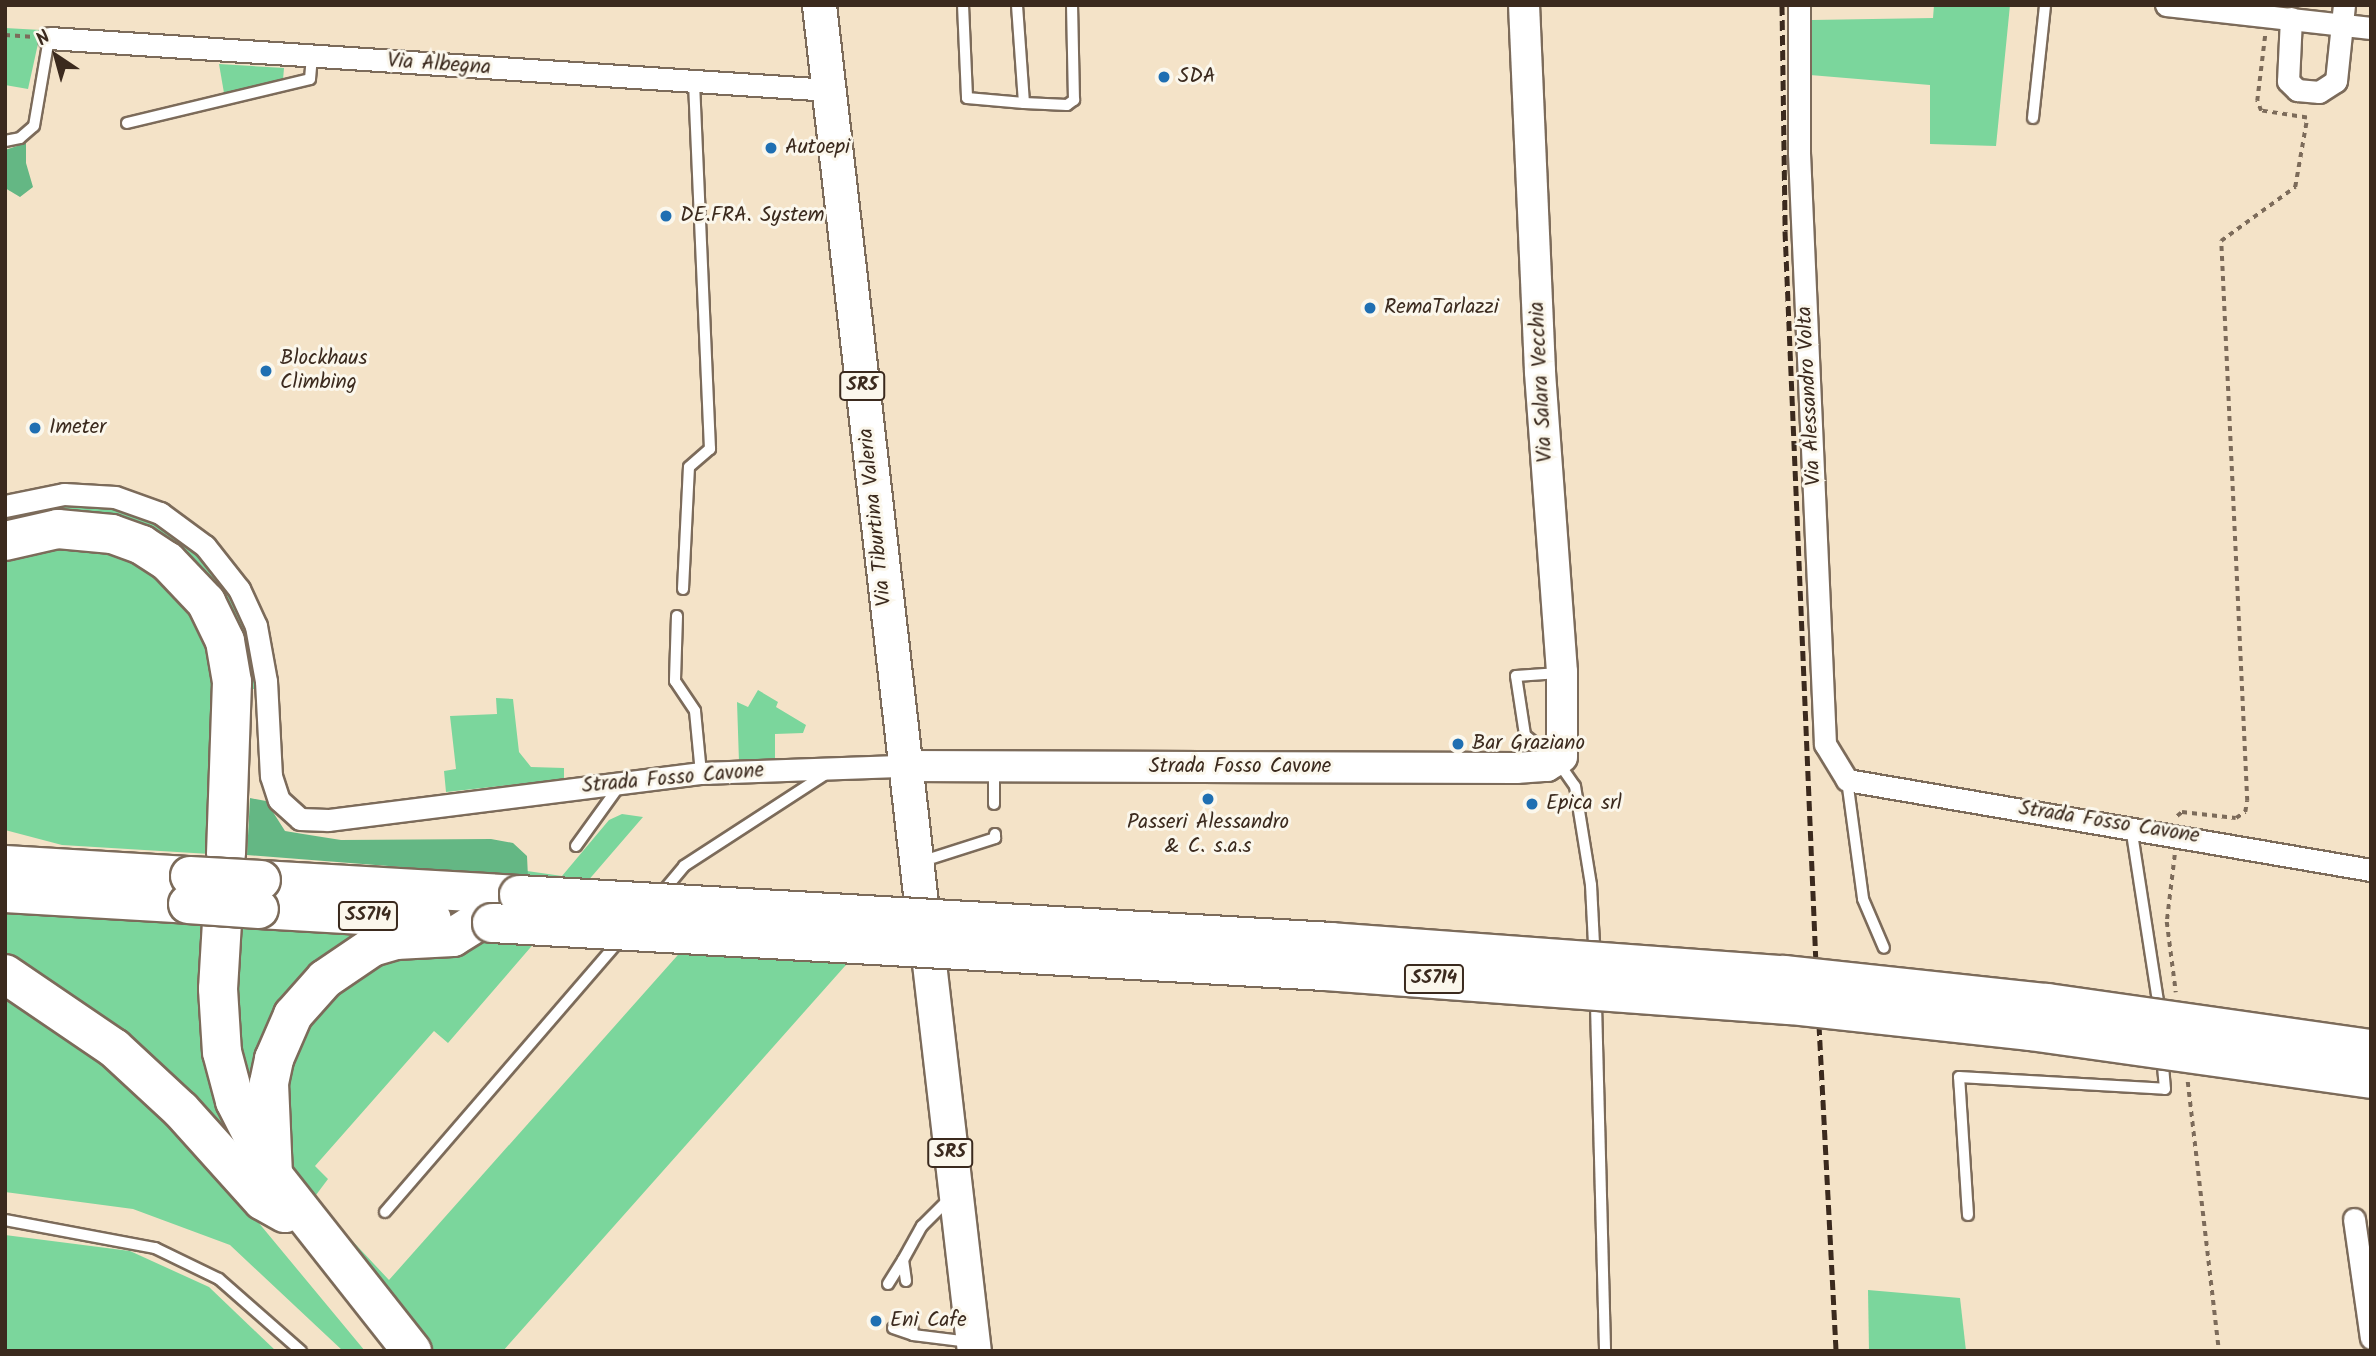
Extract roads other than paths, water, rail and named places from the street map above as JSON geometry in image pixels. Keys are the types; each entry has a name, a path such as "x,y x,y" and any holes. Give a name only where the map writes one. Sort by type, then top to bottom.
{"highway":[{"path":"5,541 58,529 113,534 167,561 206,602 225,641 232,682 226,855"},
{"path":"5,839 35,849 88,854 108,871"},
{"name":"SS714","path":"5,865 108,871 189,890"},
{"name":"SS714","path":"5,893 189,890 260,894 519,895 1331,942 1784,975 2047,1003 2371,1049"},
{"name":"SS714","path":"260,894 485,922 1324,971 1790,1005 2031,1031 2371,1079"},
{"path":"222,922 218,1011 224,1065 234,1101 273,1175 285,1213 397,1351"},
{"path":"412,1351 273,1175 267,1106 271,1071 283,1034 307,996 372,947 396,940 453,937 485,922"},
{"path":"5,974 114,1048 181,1110 263,1201 285,1213"}],"main road":[{"name":"Via Tiburtina Valeria","path":"819,5 921,903"},
{"name":"SR5","path":"929,963 972,1348"}],"street":[{"name":"Via Salara Vecchia","path":"1524,5 1541,384 1562,672 1560,760"},
{"name":"Via Alessandro Volta","path":"1799,5 1799,153 1825,744 1847,780"},
{"path":"2173,6 2343,15 2371,28"},
{"path":"2305,15 2286,67 2288,81 2297,90 2319,92 2336,81 2343,15"},
{"name":"Via Albegna","path":"49,38 829,90"},
{"name":"Strada Fosso Cavone","path":"5,506 64,494 115,497 160,513 205,546 239,589 256,626 267,681 271,776 279,800 300,819 328,820 701,773 906,766 1516,768 1560,760"},
{"name":"Strada Fosso Cavone","path":"1847,780 2371,870"},
{"path":"2354,1219 2371,1338"}],"lane":[{"path":"963,5 967,99 1067,105 1074,100 1072,5"},
{"path":"1017,5 1024,103"},
{"path":"2033,118 2045,5"},
{"path":"5,141 20,138 34,126 49,38"},
{"path":"127,124 310,79 312,57"},
{"path":"683,589 689,467 710,449 694,81"},
{"path":"677,616 676,681 695,711 701,773"},
{"path":"1562,672 1516,676 1525,735 1560,760 1578,798 1594,945"},
{"path":"994,766 995,804"},
{"path":"665,889 684,866 834,768"},
{"path":"1847,780 1863,899 1884,948"},
{"path":"576,846 622,783"},
{"path":"2131,827 2158,1002"},
{"path":"917,863 995,838 995,834"},
{"path":"384,1212 615,946"},
{"path":"1596,1005 1605,1351"},
{"path":"1968,1215 1959,1077 2165,1089 2163,1064"},
{"path":"888,1284 922,1226 955,1194"},
{"path":"5,1220 155,1248 219,1279 301,1351"},
{"path":"903,1260 906,1281"},
{"path":"893,1328 913,1330 972,1348"}],"railway":[{"path":"1782,5 1785,231 1816,964"},
{"path":"1819,1025 1836,1351"}],"place":[{"name":"SDA","path":"1164,77"},
{"name":"Autoepi","path":"771,148"},
{"name":"DE.FRA. System","path":"666,216"},
{"name":"RemaTarlazzi","path":"1370,308"},
{"name":"Blockhaus Climbing","path":"266,371"},
{"name":"Imeter","path":"35,428"},
{"name":"Bar Graziano","path":"1458,744"},
{"name":"Passeri Alessandro & C. s.a.s","path":"1208,799"},
{"name":"Epica srl","path":"1532,804"},
{"name":"Eni Cafe","path":"876,1321"}]}
